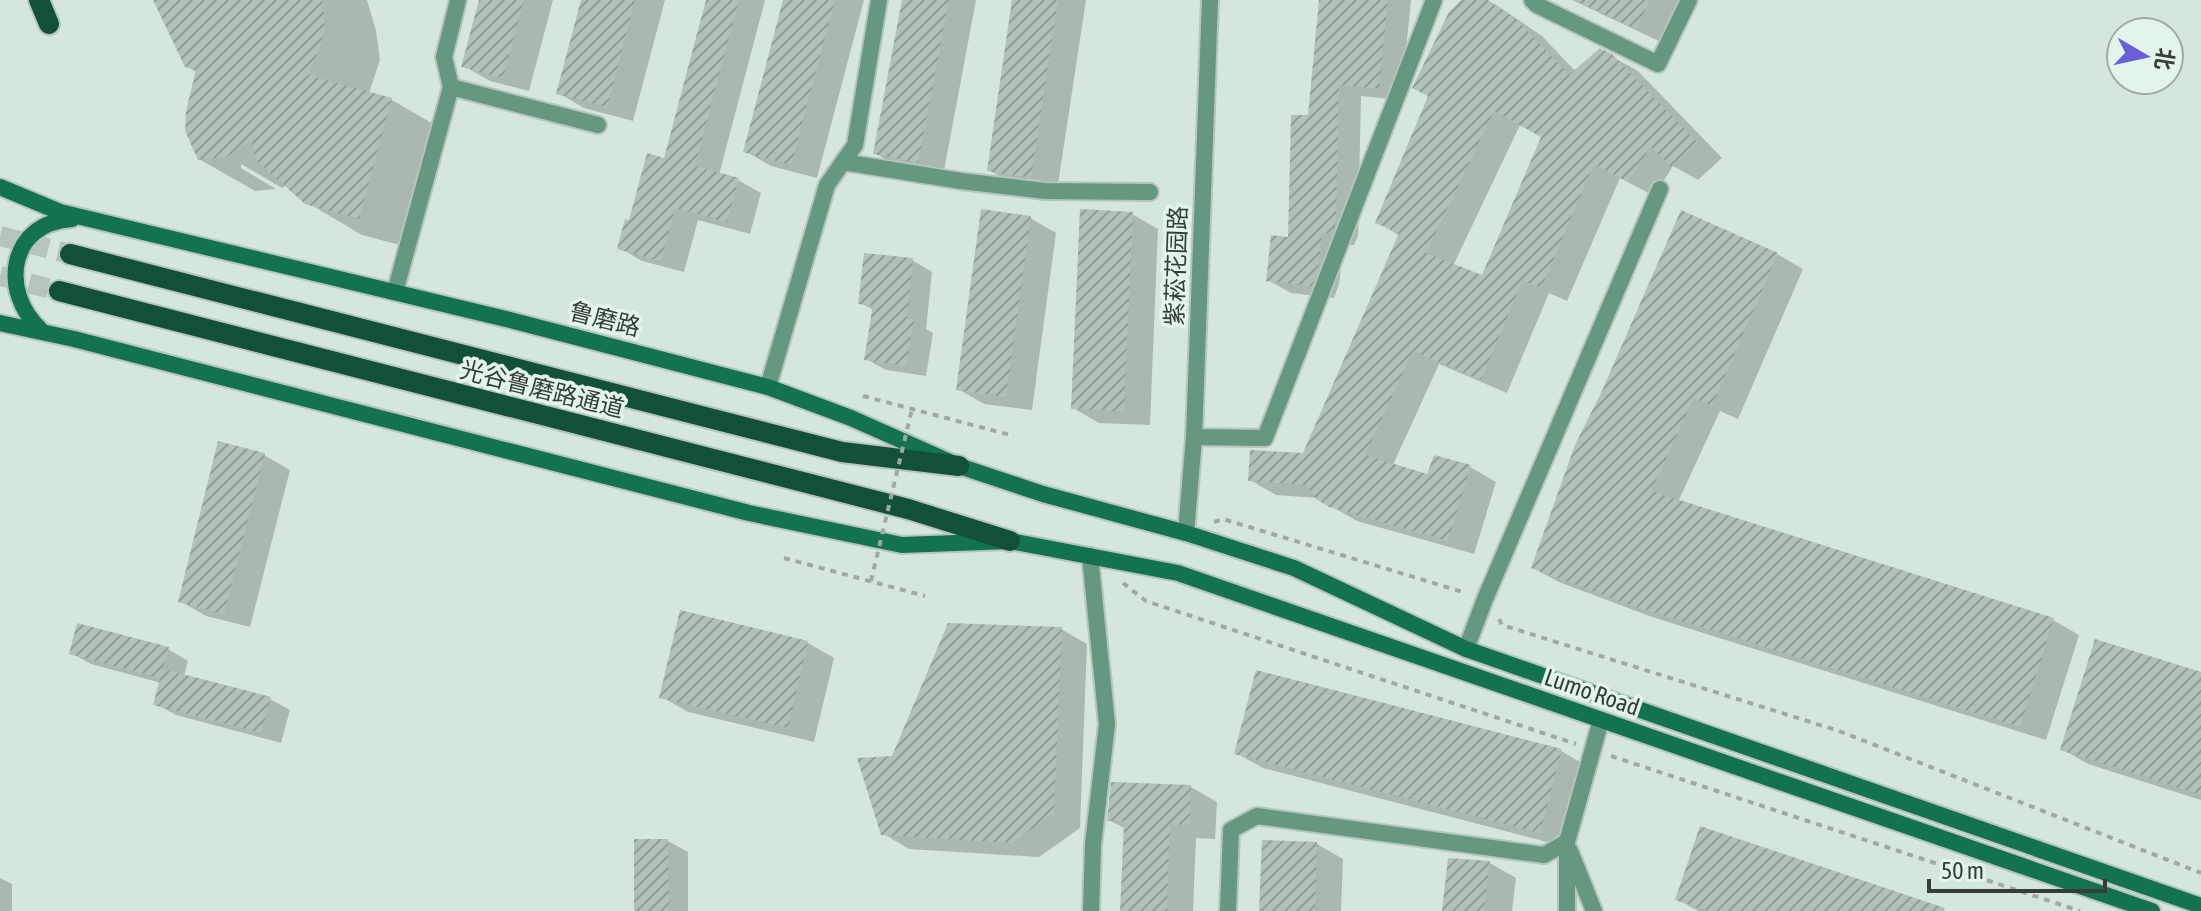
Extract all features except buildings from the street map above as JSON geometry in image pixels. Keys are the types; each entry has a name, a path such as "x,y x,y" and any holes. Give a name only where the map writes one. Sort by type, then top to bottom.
{"main road":[{"path":"39,0 49,24"},
{"name":"鲁磨路","path":"0,187 35,203 86,218 395,292 768,387 851,418 959,466 1043,494 1186,533"},
{"path":"45,332 20,313 13,300 8,272 11,258 17,245 39,226 53,221 86,218"},
{"name":"光谷鲁磨路通道","path":"70,254 842,452 959,466"},
{"name":"光谷鲁磨路通道","path":"59,291 908,509 1010,541"},
{"path":"0,323 749,513 902,545 1010,541"},
{"name":"Lumo Road","path":"1186,533 1294,568 1466,649 2201,906"},
{"name":"Lumo Road","path":"1010,541 1178,573 2152,911"}],"street":[{"path":"395,292 451,87 444,57 458,0"},
{"path":"768,387 827,185 855,145 879,0"},
{"name":"紫菘花园路","path":"1186,533 1194,437 1210,0"},
{"path":"1194,437 1265,438 1434,0"},
{"path":"1532,0 1658,64 1689,0"},
{"path":"451,87 598,125"},
{"path":"843,162 1045,191 1150,192"},
{"path":"1466,649 1660,189"},
{"path":"1090,556 1107,724 1093,845 1091,911"},
{"path":"1567,911 1567,842 1601,720"},
{"path":"1228,911 1231,830 1257,816 1544,855 1567,842"},
{"path":"1567,842 1594,911"}],"path":[{"path":"863,396 1014,436"},
{"path":"871,581 912,409"},
{"path":"1186,533 1223,519 1485,599 1502,625 1839,731 2201,873"},
{"path":"784,558 925,596"}],"tunnel":[{"path":"0,236 70,254"},
{"path":"0,276 59,291"}]}
